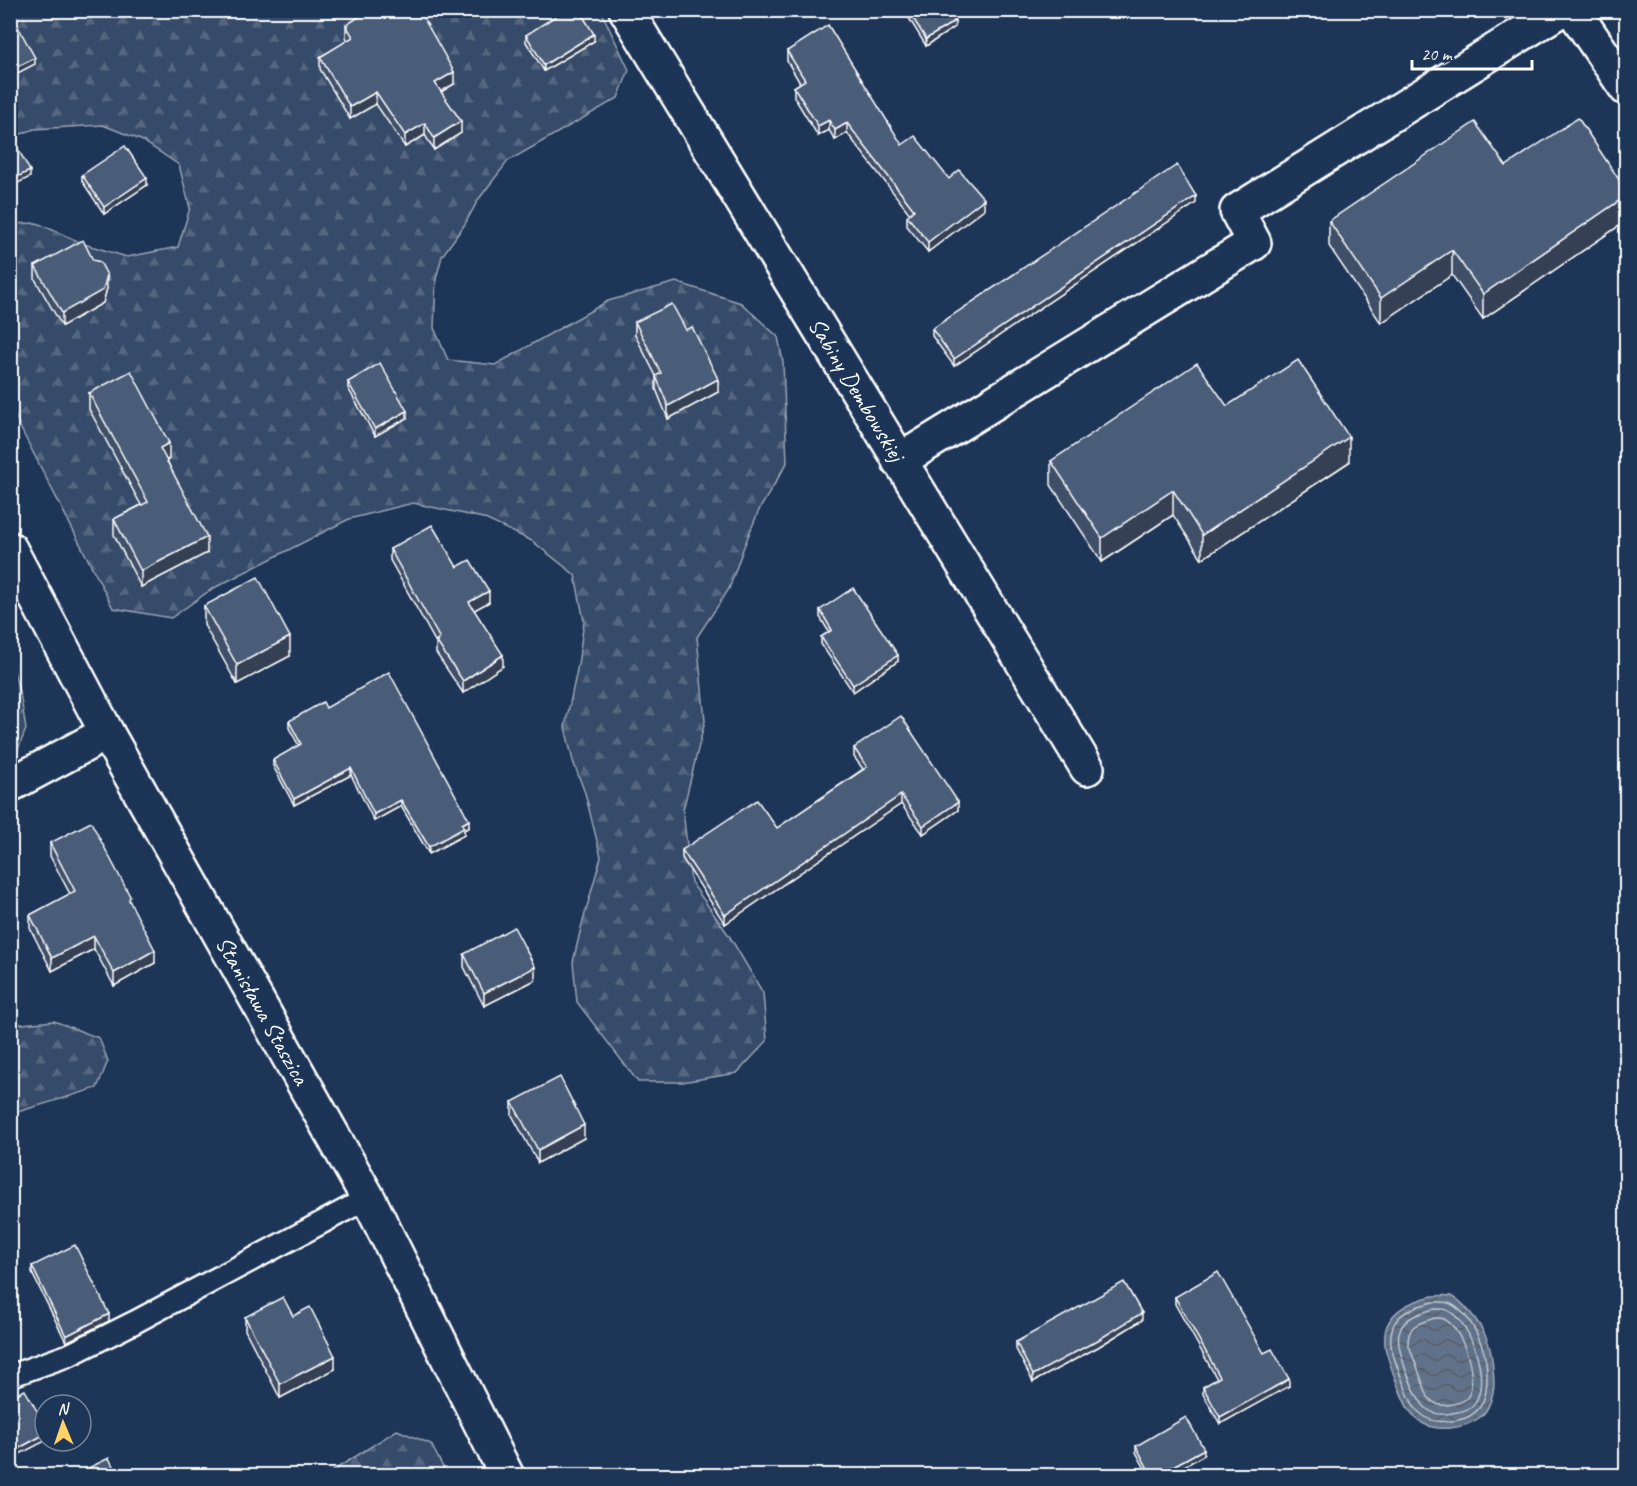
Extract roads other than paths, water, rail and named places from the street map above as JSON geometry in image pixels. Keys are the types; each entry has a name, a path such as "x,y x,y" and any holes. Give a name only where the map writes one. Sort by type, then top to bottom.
{"street":[{"name":"Sabiny Dembowskiej","path":"626,10 1087,768"},
{"path":"899,460 1254,243 1237,211 1560,10"},
{"path":"1573,10 1626,88"},
{"name":"Stanisława Staszica","path":"10,549 107,733 368,1198 507,1476"},
{"path":"10,785 107,733"}],"lane":[{"path":"10,1376 69,1355 368,1198"}],"water":[{"path":"1432,1296 1451,1296 1461,1302 1480,1326 1491,1353 1494,1387 1488,1407 1479,1418 1459,1427 1428,1426 1409,1410 1385,1346 1386,1329 1394,1315 1409,1304"}]}
